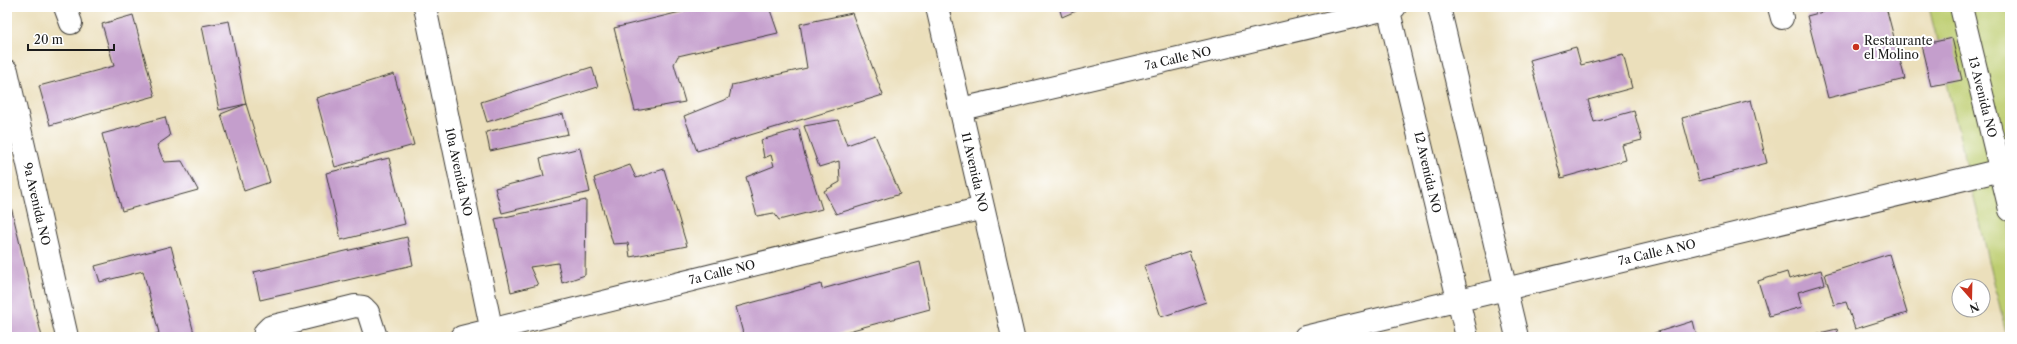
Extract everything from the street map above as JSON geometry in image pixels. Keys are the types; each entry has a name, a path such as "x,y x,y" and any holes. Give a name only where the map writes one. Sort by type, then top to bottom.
{"street":[{"name":"10a Avenida NO","path":"425,7 492,333"},
{"name":"11 Avenida NO","path":"937,7 1013,337"},
{"name":"7a Calle NO","path":"961,110 1391,7"},
{"name":"12 Avenida NO","path":"1391,7 1467,337"},
{"path":"1439,7 1517,337"},
{"name":"13 Avenida NO","path":"1960,7 2005,169 2010,210"},
{"name":"9a Avenida NO","path":"7,71 67,337"},
{"name":"7a Calle A NO","path":"1305,337 2005,169"},
{"name":"7a Calle NO","path":"462,337 492,333 983,208"},
{"path":"264,337 265,332 270,327 355,306 363,307 368,312 376,337"}],"green space":[{"path":"1929,7 2010,7 2010,337 2007,337"}],"building":[{"path":"645,7 668,7 668,8 646,12"},
{"path":"701,7 769,7 778,33 678,56 674,64 685,102 635,111 614,28"},
{"path":"1059,7 1085,7 1062,17"},
{"name":"Restaurante el Molino","path":"1842,7 1886,7 1905,79 1828,98 1807,16"},
{"path":"852,13 883,95 697,151 684,116 729,98 732,85 807,68 800,24"},
{"path":"133,15 155,96 50,125 39,86 114,66 102,24"},
{"path":"229,21 246,104 219,110 202,26"},
{"path":"1952,38 1962,80 1931,86 1921,45"},
{"path":"1576,47 1581,65 1623,54 1632,88 1588,100 1594,122 1634,111 1642,140 1622,145 1626,160 1561,178 1530,60"},
{"path":"592,67 598,87 487,122 481,102"},
{"path":"394,74 414,145 335,167 316,98"},
{"path":"1751,100 1767,163 1699,181 1682,118"},
{"path":"246,104 270,182 244,191 221,114"},
{"path":"563,114 568,134 490,151 486,132"},
{"path":"165,117 170,136 157,145 164,162 182,161 198,190 122,211 102,134"},
{"path":"838,120 847,145 875,135 900,194 836,214 824,191 840,182 839,161 819,167 804,126"},
{"path":"799,129 804,152 822,209 779,220 774,213 757,216 746,177 774,166 771,155 764,158 761,140"},
{"path":"580,148 590,192 502,213 495,188 544,176 540,158"},
{"path":"389,158 405,224 341,240 326,173"},
{"path":"630,165 636,178 664,169 687,246 630,257 628,243 613,244 594,178"},
{"path":"8,194 42,337 7,337"},
{"path":"586,200 585,275 562,283 558,263 530,267 538,285 511,292 495,219"},
{"path":"407,237 413,265 260,300 254,272"},
{"path":"171,246 195,337 145,337 159,333 143,271 100,282 95,266"},
{"path":"1189,251 1206,302 1161,317 1144,266"},
{"path":"1889,254 1907,313 1855,329 1846,302 1834,305 1825,274"},
{"path":"920,262 930,309 834,335 835,337 744,337 736,307 821,284 822,289"},
{"path":"1821,270 1825,284 1798,292 1802,307 1769,316 1758,281 1787,272 1789,279"},
{"path":"1693,321 1697,337 1642,337"},
{"path":"1837,329 1839,337 1806,337 1806,336"}],"place":[{"name":"Restaurante el Molino","path":"1856,47"}]}
